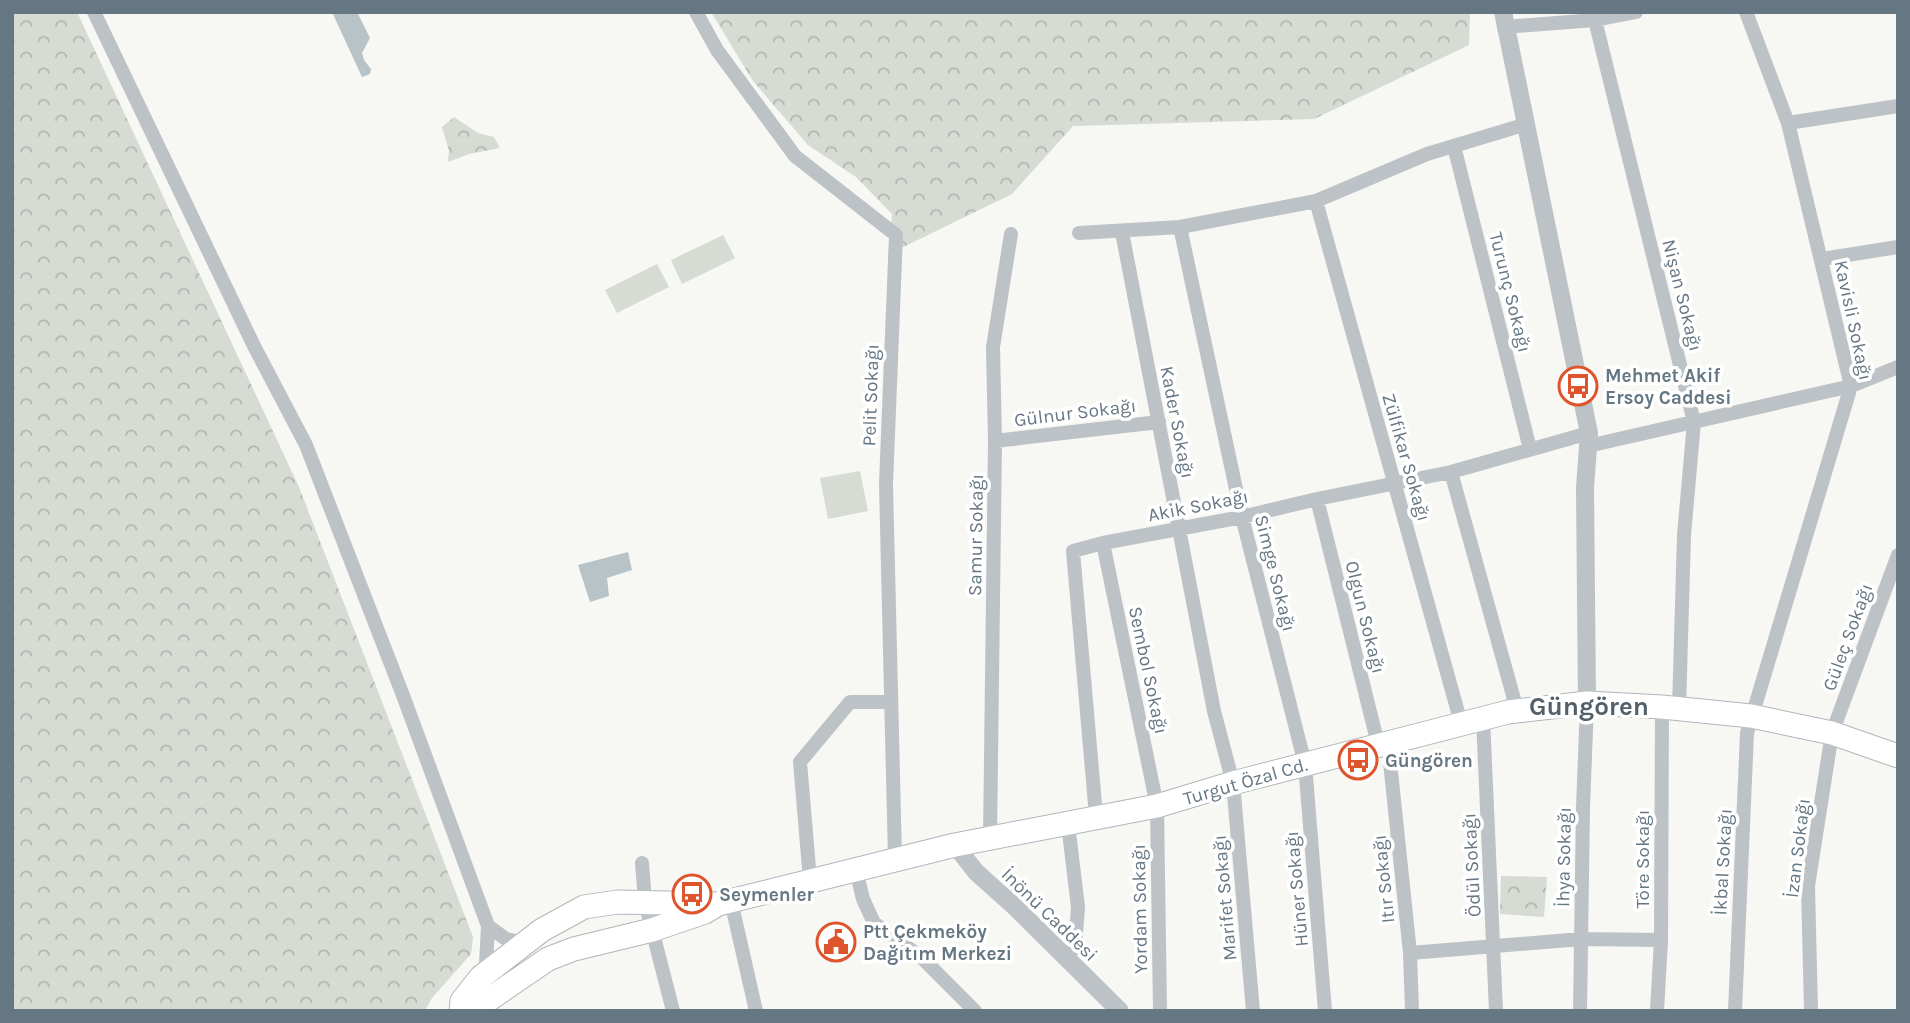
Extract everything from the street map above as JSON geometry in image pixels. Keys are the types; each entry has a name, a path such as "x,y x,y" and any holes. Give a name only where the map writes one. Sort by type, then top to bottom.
{"main road":[{"name":"Turgut Özal Cd.","path":"472,1011 548,959 574,949 652,930 725,903 955,845 1157,806 1305,764 1517,710 1587,703 1751,716 1832,733 1898,756"},
{"name":"Turgut Özal Cd.","path":"461,1011 462,1002 481,977 541,930 584,907 600,903 645,901 725,903"}],"street":[{"path":"94,12 254,346 306,445 404,698 488,926 486,964 481,977"},
{"name":"Pelit Sokağı","path":"696,12 717,50 795,156 896,235 886,484 895,859"},
{"path":"1587,703 1587,552 1584,488 1589,440 1504,20 1595,20 1619,13 1636,12"},
{"name":"Kavisli Sokağı","path":"1746,12 1788,123 1851,386 1751,716"},
{"name":"Nişan Sokağı","path":"1595,20 1694,422 1671,708"},
{"path":"1788,123 1898,106"},
{"path":"1079,233 1180,227 1316,201 1427,154 1527,124"},
{"name":"Turunç Sokağı","path":"1454,146 1530,449"},
{"name":"Zülfikar Sokağı","path":"1316,201 1394,484 1472,720"},
{"name":"Simge Sokağı","path":"1180,227 1242,517 1305,764"},
{"name":"Kader Sokağı","path":"1122,232 1214,711 1234,783"},
{"name":"Samur Sokağı","path":"990,838 995,441 993,347 1011,234"},
{"path":"1822,259 1898,247"},
{"name":"Akik Sokağı","path":"1096,816 1073,551 1451,472 1530,449 1694,422 1851,386 1898,367"},
{"name":"Gülnur Sokağı","path":"995,441 1159,422"},
{"path":"1451,472 1517,710"},
{"name":"Olgun Sokağı","path":"1317,499 1383,744"},
{"name":"Sembol Sokağı","path":"1103,543 1157,806"},
{"name":"Güleç Sokağı","path":"1832,733 1898,555"},
{"path":"810,880 800,762 850,702 891,702"},
{"name":"İhya Sokağı","path":"1580,1011 1587,703"},
{"name":"Töre Sokağı","path":"1657,1011 1671,708"},
{"name":"İkbal Sokağı","path":"1735,1011 1747,733 1751,716"},
{"name":"Ödül Sokağı","path":"1472,720 1494,948 1496,1011"},
{"name":"İzan Sokağı","path":"1811,1011 1808,886 1832,733"},
{"name":"Itır Sokağı","path":"1383,744 1410,953 1412,1011"},
{"name":"Hüner Sokağı","path":"1305,764 1325,1011"},
{"name":"Marifet Sokağı","path":"1234,783 1253,1011"},
{"name":"Yordam Sokağı","path":"1157,806 1160,1011"},
{"path":"1066,958 1075,947 1079,907 1068,824"},
{"name":"İnönü Caddesi","path":"955,845 976,873 1015,906 1120,1011"},
{"path":"642,863 645,901 673,1011"},
{"path":"856,870 863,899 874,923 922,957 975,1011"},
{"path":"725,903 756,1011"},
{"path":"488,926 506,939 524,943"},
{"path":"1410,953 1581,939 1661,940"}],"green space":[{"path":"12,12 77,12 299,487 473,937 471,954 432,998 425,1011 12,1011"},
{"path":"711,12 1470,12 1469,45 1314,119 1073,126 1012,194 889,254 892,214 856,177 808,145 753,81"},
{"path":"454,117 478,133 494,137 500,148 469,154 448,162 449,151 442,127"},
{"path":"723,235 735,258 682,284 671,260"},
{"path":"657,264 669,287 617,313 605,290"},
{"path":"860,471 868,511 828,519 820,478"},
{"path":"1501,876 1547,877 1544,917 1500,914"}],"shaded area":[{"path":"332,12 357,12 370,38 362,53 371,69 370,74 362,77"},
{"path":"628,552 632,570 607,578 609,596 590,602 578,565"}],"place":[{"name":"Mehmet Akif Ersoy Caddesi","path":"1578,386"},
{"name":"Güngören","path":"1358,760"},
{"name":"Seymenler","path":"692,894"},
{"name":"Ptt Çekmeköy Dağıtım Merkezi","path":"836,942"}],"district":[{"name":"Güngören","path":"1589,706"}]}
